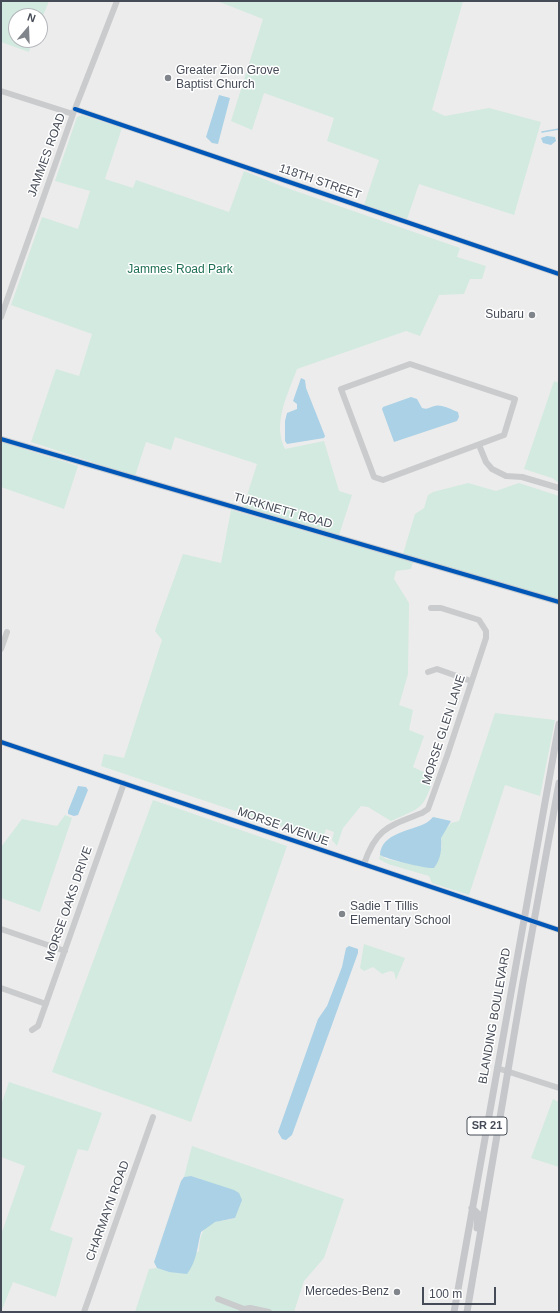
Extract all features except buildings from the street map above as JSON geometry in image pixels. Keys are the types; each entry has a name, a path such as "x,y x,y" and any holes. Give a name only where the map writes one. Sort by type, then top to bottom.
{"main road":[{"name":"BLANDING BOULEVARD","path":"454,1312 513,974 559,724"},
{"name":"BLANDING BOULEVARD","path":"467,1312 533,922 559,783"},
{"path":"542,816 553,818"},
{"path":"513,974 517,983 516,992 520,998"},
{"path":"472,1208 476,1212 478,1221 471,1265 473,1280"}],"street":[{"name":"JAMMES ROAD","path":"1,317 74,112 117,1"},
{"name":"118TH STREET","path":"1,91 74,112 559,274"},
{"path":"410,364 516,399 504,435 479,445 383,480 379,480 374,477 341,389 410,364"},
{"name":"TURKNETT ROAD","path":"1,439 559,602"},
{"path":"479,445 486,462 492,469 506,476 522,477 559,488"},
{"name":"MORSE GLEN LANE","path":"364,864 371,846 384,829 428,809 486,638 484,625 474,617 441,608 431,608"},
{"path":"1,649 7,632"},
{"path":"428,672 437,669 471,681"},
{"name":"MORSE AVENUE","path":"1,742 559,930"},
{"name":"MORSE OAKS DRIVE","path":"32,1030 38,1026 124,783"},
{"path":"1,929 64,951"},
{"path":"1,988 46,1004"},
{"path":"497,1068 559,1088"},
{"name":"CHARMAYN ROAD","path":"84,1312 153,1117"},
{"path":"218,1299 243,1310 250,1308 269,1312"}],"green space":[{"path":"1,1 49,1 46,8 8,8 8,44 1,42"},
{"path":"217,1 463,1 432,110 445,116 489,108 541,122 514,215 419,184 407,219 364,205 379,160 327,141 334,118 264,93 252,130 231,121 263,19"},
{"path":"18,48 30,48 29,52"},
{"name":"Jammes Road Park","path":"82,115 122,128 105,179 133,188 136,180 229,212 244,171 284,187 460,248 457,257 486,266 482,279 470,279 464,294 439,295 420,336 406,331 297,369 283,409 280,429 281,439 285,449 324,441 339,491 352,495 339,535 243,508 257,464 175,437 171,450 146,442 135,476 31,442 56,369 79,376 92,334 11,305 42,217 78,229 90,191 55,181 77,117"},
{"path":"554,381 559,383 559,483 552,478 524,469"},
{"path":"1,442 78,466 64,509 1,487"},
{"path":"468,483 496,491 519,483 559,496 559,600 403,554 415,514 424,508 428,495 433,492"},
{"path":"231,510 413,562 411,569 396,571 394,579 409,603 408,674 399,705 413,710 409,730 424,736 413,767 434,777 424,802 415,810 391,821 368,807 361,806 343,828 337,846 332,840 334,832 326,829 323,838 319,839 101,766 104,754 124,758 162,640 155,631 183,554 221,563"},
{"path":"495,713 555,720 540,796 505,785 469,895 432,883 429,876 388,864 379,859 380,855 386,859 431,868 442,847 441,838 443,832 451,823 459,821"},
{"path":"153,800 287,846 191,1122 52,1072"},
{"path":"65,815 72,818 40,912 1,898 1,847 22,819 57,826"},
{"path":"364,944 405,958 396,980 394,972 390,971 382,974 373,967 364,971 360,968"},
{"path":"9,1082 102,1113 88,1151 78,1149 50,1230 73,1238 56,1297 13,1282 1,1312 1,1235 25,1166 1,1157 1,1105"},
{"path":"553,1099 559,1102 559,1167 531,1158"},
{"path":"192,1146 344,1199 324,1258 304,1281 294,1312 135,1312 149,1269 157,1268 169,1272 199,1251 201,1236 205,1228 219,1221 235,1218 239,1193 191,1176 184,1177"}],"water":[{"path":"219,95 230,98 218,144 212,143 206,137"},
{"path":"547,136 555,137 556,141 551,145 543,143 541,138"},
{"path":"301,378 305,380 306,388 325,436 324,438 287,444 285,441 285,421 287,413 297,409 297,404 293,401"},
{"path":"411,397 417,399 424,409 428,409 433,406 443,406 458,412 459,417 457,421 394,442 382,409 383,407"},
{"path":"78,786 86,787 88,790 78,815 74,816 68,814 68,811"},
{"path":"433,817 451,821 441,838 440,853 434,868 423,867 380,855 382,848 391,837 420,826"},
{"path":"349,946 358,949 358,953 292,1135 286,1140 282,1139 278,1132 318,1019 327,1006 342,967 346,948"},
{"path":"191,1176 234,1190 239,1193 242,1200 235,1218 215,1222 201,1232 195,1259 187,1274 169,1272 157,1268 154,1262 181,1181 184,1177"}],"waterway":[{"path":"542,132 559,129"}],"cycle path":[{"path":"75,109 559,274"},
{"path":"1,439 559,602"},
{"path":"1,742 559,930"}],"place":[{"name":"Greater Zion Grove Baptist Church","path":"168,78"},
{"name":"Subaru","path":"532,315"},
{"name":"Sadie T Tillis Elementary School","path":"342,914"},
{"name":"Mercedes-Benz","path":"397,1292"}]}
